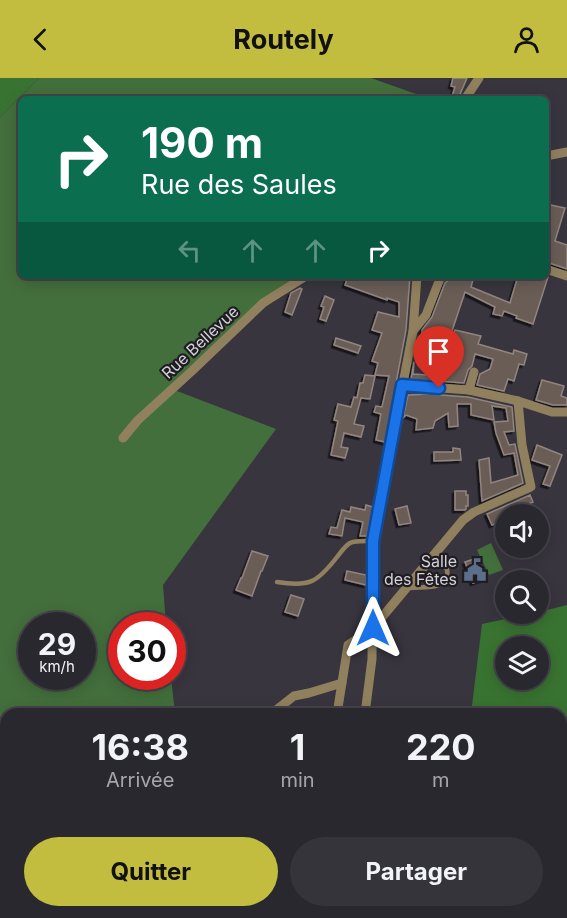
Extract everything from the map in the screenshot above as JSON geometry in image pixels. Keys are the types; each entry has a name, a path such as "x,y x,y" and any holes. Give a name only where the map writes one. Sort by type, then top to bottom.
{"street":[{"path":"467,96 479,78"},
{"path":"549,155 567,152"},
{"path":"549,270 567,276"},
{"name":"Rue Bellevue","path":"123,438 138,420 263,303 301,279"},
{"path":"365,708 372,659 373,541 412,331 417,279"},
{"path":"412,331 426,315 440,279"},
{"path":"469,390 474,372"},
{"path":"402,385 469,390 518,401 552,412 567,412"},
{"path":"339,708 348,645 373,628 463,519 531,487 522,445 518,401"},
{"path":"279,708 294,696 342,683"}],"lane":[{"path":"277,582 306,584 329,568 347,544 373,541"},
{"path":"407,588 443,583 447,577 446,569 442,564 427,561"}],"green space":[{"path":"0,78 39,78 21,96 18,96 18,99 0,117"},
{"path":"39,78 371,78 422,96 21,96"},
{"path":"18,99 18,279 299,279 238,332 177,391 276,429 163,585 165,612 108,612 108,690 172,690 174,708 0,708 0,117"},
{"path":"491,543 495,558 498,558 503,570 495,570 495,573 489,575 477,550"},
{"path":"567,605 567,708 472,708 482,624 495,621 495,624 549,624 549,610"}],"building":[{"path":"453,78 467,78 459,96 452,96 455,87 451,86"},
{"path":"549,205 565,208 555,241 567,245 567,269 549,263"},
{"path":"347,279 410,279 406,330 385,442 376,440 381,414 374,412 376,406 382,407 389,376 375,375 378,363 372,361 382,333 372,330 378,312 399,317 399,302 345,285"},
{"path":"450,279 473,279 471,287 510,303 517,279 547,279 533,324 504,311 502,316 493,314 495,307 465,292 452,331 422,333 432,317 445,283"},
{"path":"302,289 292,315 285,312 291,293"},
{"path":"325,296 334,300 326,321 320,319"},
{"path":"455,330 481,336 478,344 513,354 514,350 527,354 524,365 519,364 514,381 508,379 504,391 477,385 480,374 490,369 493,359 475,354 464,383 411,379 414,362 413,374 444,376 441,370"},
{"path":"336,338 361,346 358,353 334,345"},
{"path":"365,375 375,376 370,399 361,398 354,424 364,426 361,437 344,433 341,447 348,448 345,458 331,455 338,421 334,420 338,404 351,407 354,397 357,398 360,383 363,383"},
{"path":"542,380 564,386 561,396 567,398 567,405 553,405 536,400"},
{"path":"408,395 468,397 512,407 514,431 504,432 509,445 515,444 523,483 482,501 479,460 489,458 491,483 518,475 514,453 504,455 494,422 508,421 506,408 492,406 494,420 471,415 471,404 457,404 458,426 449,427 448,413 435,421 433,428 416,430 417,419 406,415 403,418"},
{"path":"537,445 562,455 550,486 543,484 550,466 532,460"},
{"path":"453,448 460,449 461,460 434,461 434,452 453,452"},
{"path":"455,491 466,491 468,506 465,510 455,510"},
{"path":"530,495 533,502 529,504 510,504"},
{"path":"366,505 373,507 367,536 360,536 363,522 345,518 342,536 329,534 331,527 337,528 342,510 350,512 351,507 365,510"},
{"path":"407,506 411,523 399,525 395,509"},
{"path":"495,510 495,524 492,525 487,514"},
{"path":"252,551 268,556 252,596 236,590"},
{"name":"Salle des Fêtes","path":"477,558 484,579 473,583 465,562"},
{"path":"347,571 366,575 366,585 345,580"},
{"path":"291,595 304,599 298,616 285,612"}],"place":[{"name":"Salle des Fêtes","path":"475,570"}],"route":[{"path":"373,628 373,541 402,385 439,388"}]}
